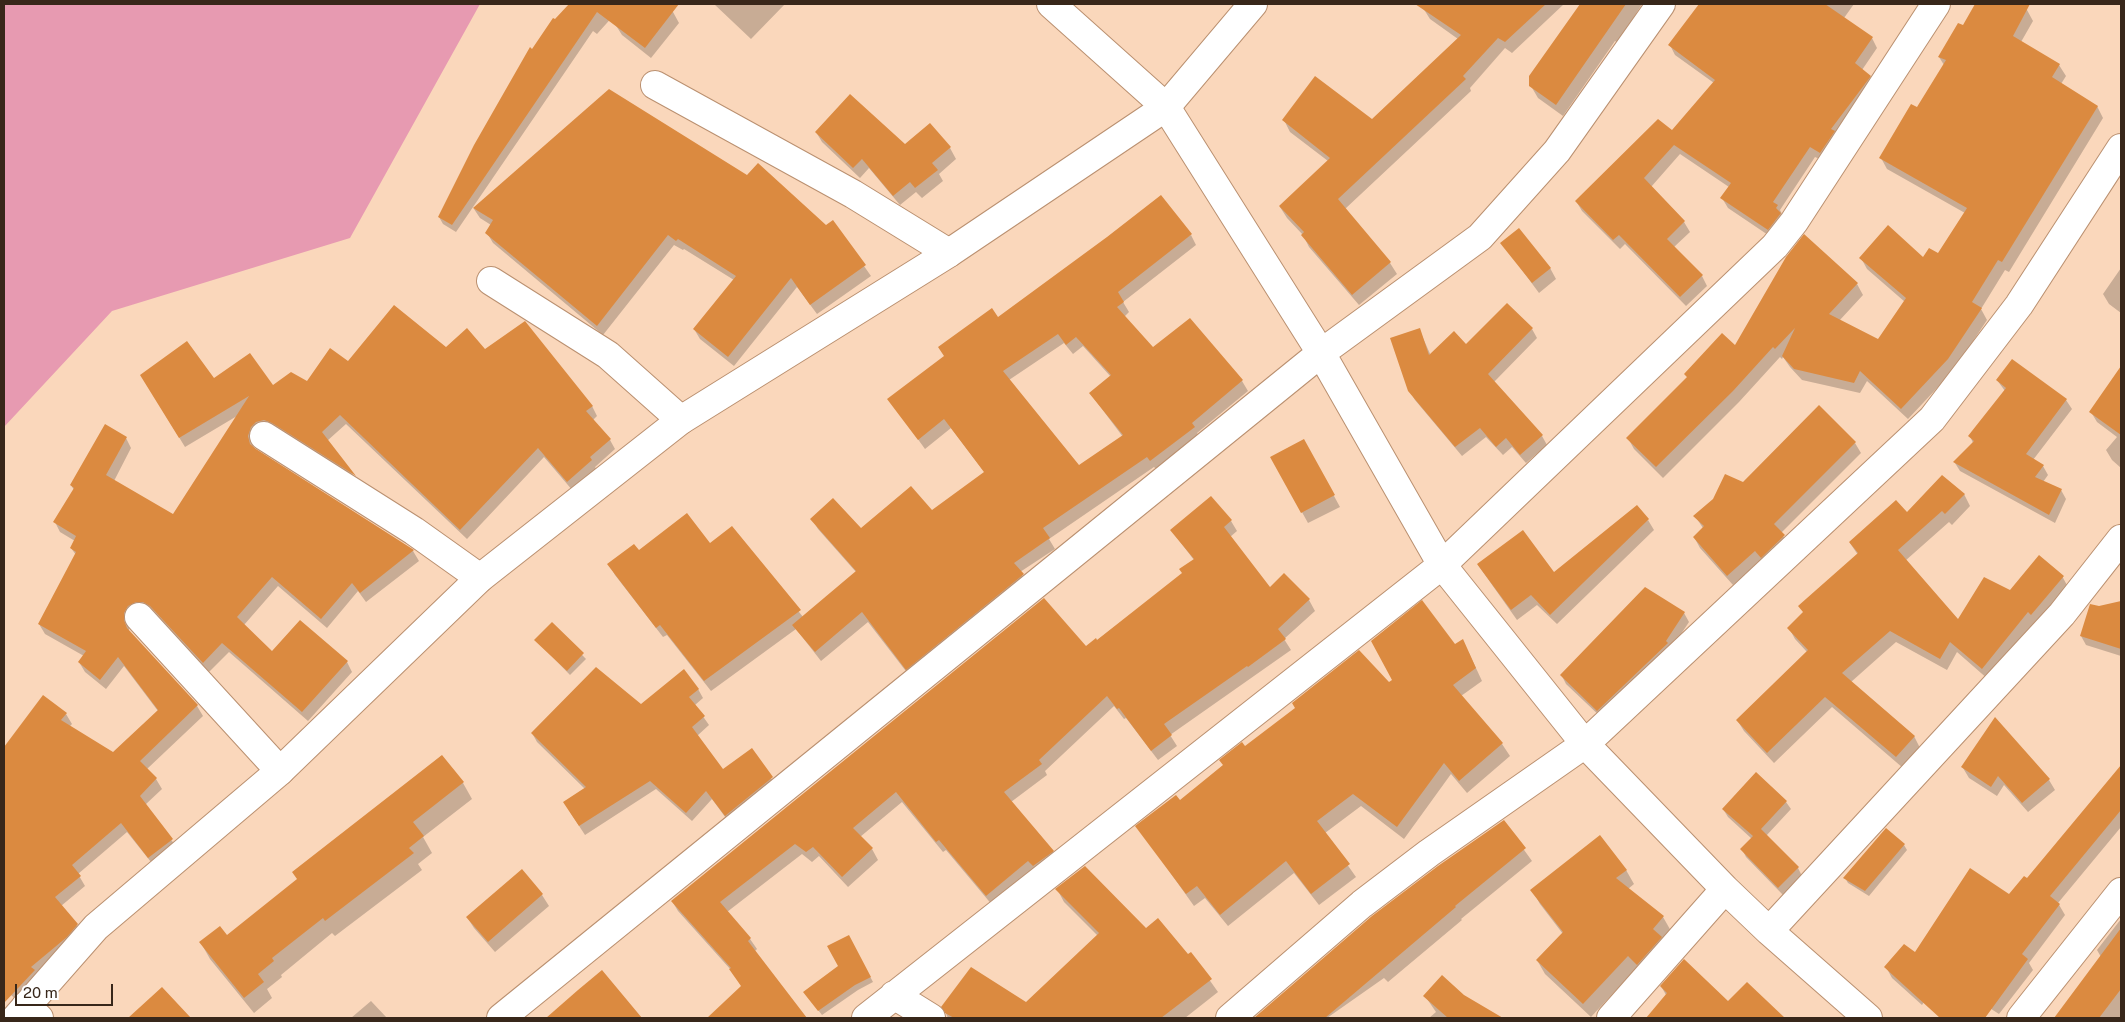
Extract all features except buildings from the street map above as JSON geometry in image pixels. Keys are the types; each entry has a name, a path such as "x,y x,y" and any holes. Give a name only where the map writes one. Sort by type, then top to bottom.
{"street":[{"path":"1052,4 1166,107 1321,353 1442,565 1585,744 1768,931 1868,1018"},
{"path":"27,1014 96,928 280,772 480,578 681,420 949,253 1166,107 1253,4"},
{"path":"501,1018 1321,353 1480,237 1557,151 1661,4"},
{"path":"866,1018 894,994 1442,565 1775,246 1794,222 1936,4"},
{"path":"655,85 853,194 949,253"},
{"path":"1230,1018 1362,904 1429,853 1585,744 1932,419 2019,305 2121,148"},
{"path":"491,281 608,355 681,420"},
{"path":"264,436 414,531 480,578"},
{"path":"1768,931 2062,614 2121,539"},
{"path":"139,618 280,772"},
{"path":"1611,1018 1725,889"},
{"path":"2021,1018 2121,892"},
{"path":"894,994 931,1018"}],"shaded area":[{"path":"4,4 480,4 350,238 112,311 4,427"}]}
